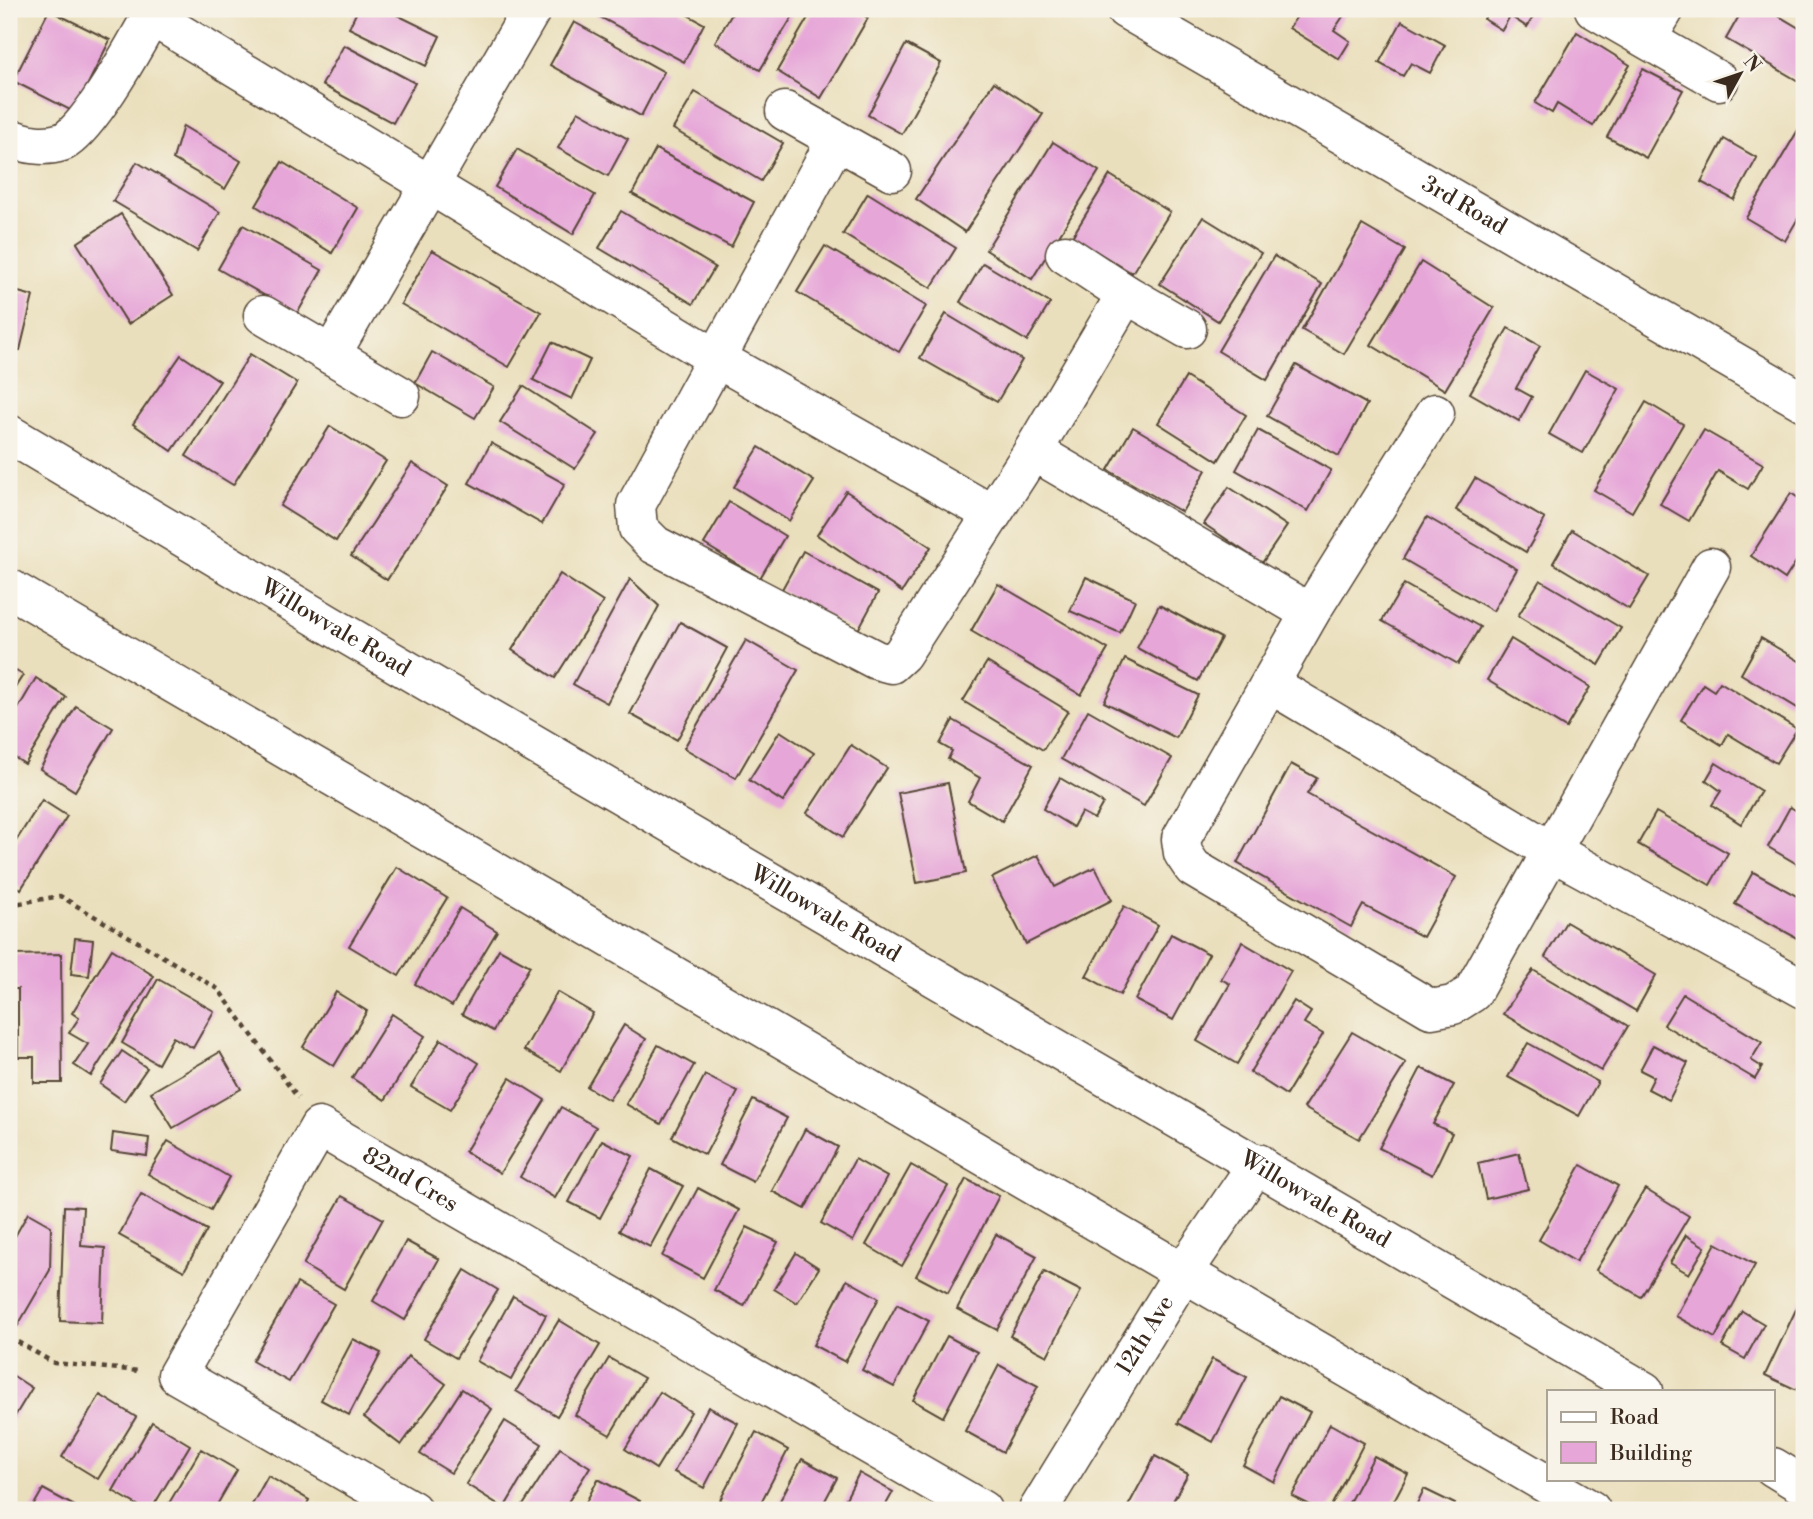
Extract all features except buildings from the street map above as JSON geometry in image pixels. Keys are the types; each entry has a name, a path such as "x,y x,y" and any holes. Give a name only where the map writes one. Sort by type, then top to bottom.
{"street":[{"path":"331,355 532,9"},
{"name":"3rd Road","path":"1125,9 1804,402"},
{"path":"1594,9 1656,24 1719,81"},
{"path":"9,138 38,146 65,142 88,121 153,12 714,357 992,514"},
{"path":"785,111 892,171"},
{"path":"836,139 714,357 636,505 638,528 655,545 876,660 891,664 902,654 1033,451 1126,294"},
{"path":"1065,254 1126,294 1187,328"},
{"path":"263,314 401,396"},
{"path":"1435,413 1310,613 1272,685 1181,839 1183,853 1193,868 1431,1009 1453,1005 1472,993 1711,567"},
{"name":"Willowvale Road","path":"9,433 330,625 1258,1163 1642,1390"},
{"path":"1033,451 1310,613"},
{"path":"9,587 1185,1270 1591,1510"},
{"path":"1272,685 1553,852 1804,989"},
{"path":"319,1127 177,1375 412,1510"},
{"name":"82nd Cres","path":"319,1127 982,1510"},
{"name":"12th Ave","path":"1038,1510 1185,1270 1258,1163"},
{"path":"1774,1469 1804,1486"}],"path":[{"path":"9,905 61,896 218,989 319,1127"},
{"path":"9,1337 54,1363 177,1375"}]}
